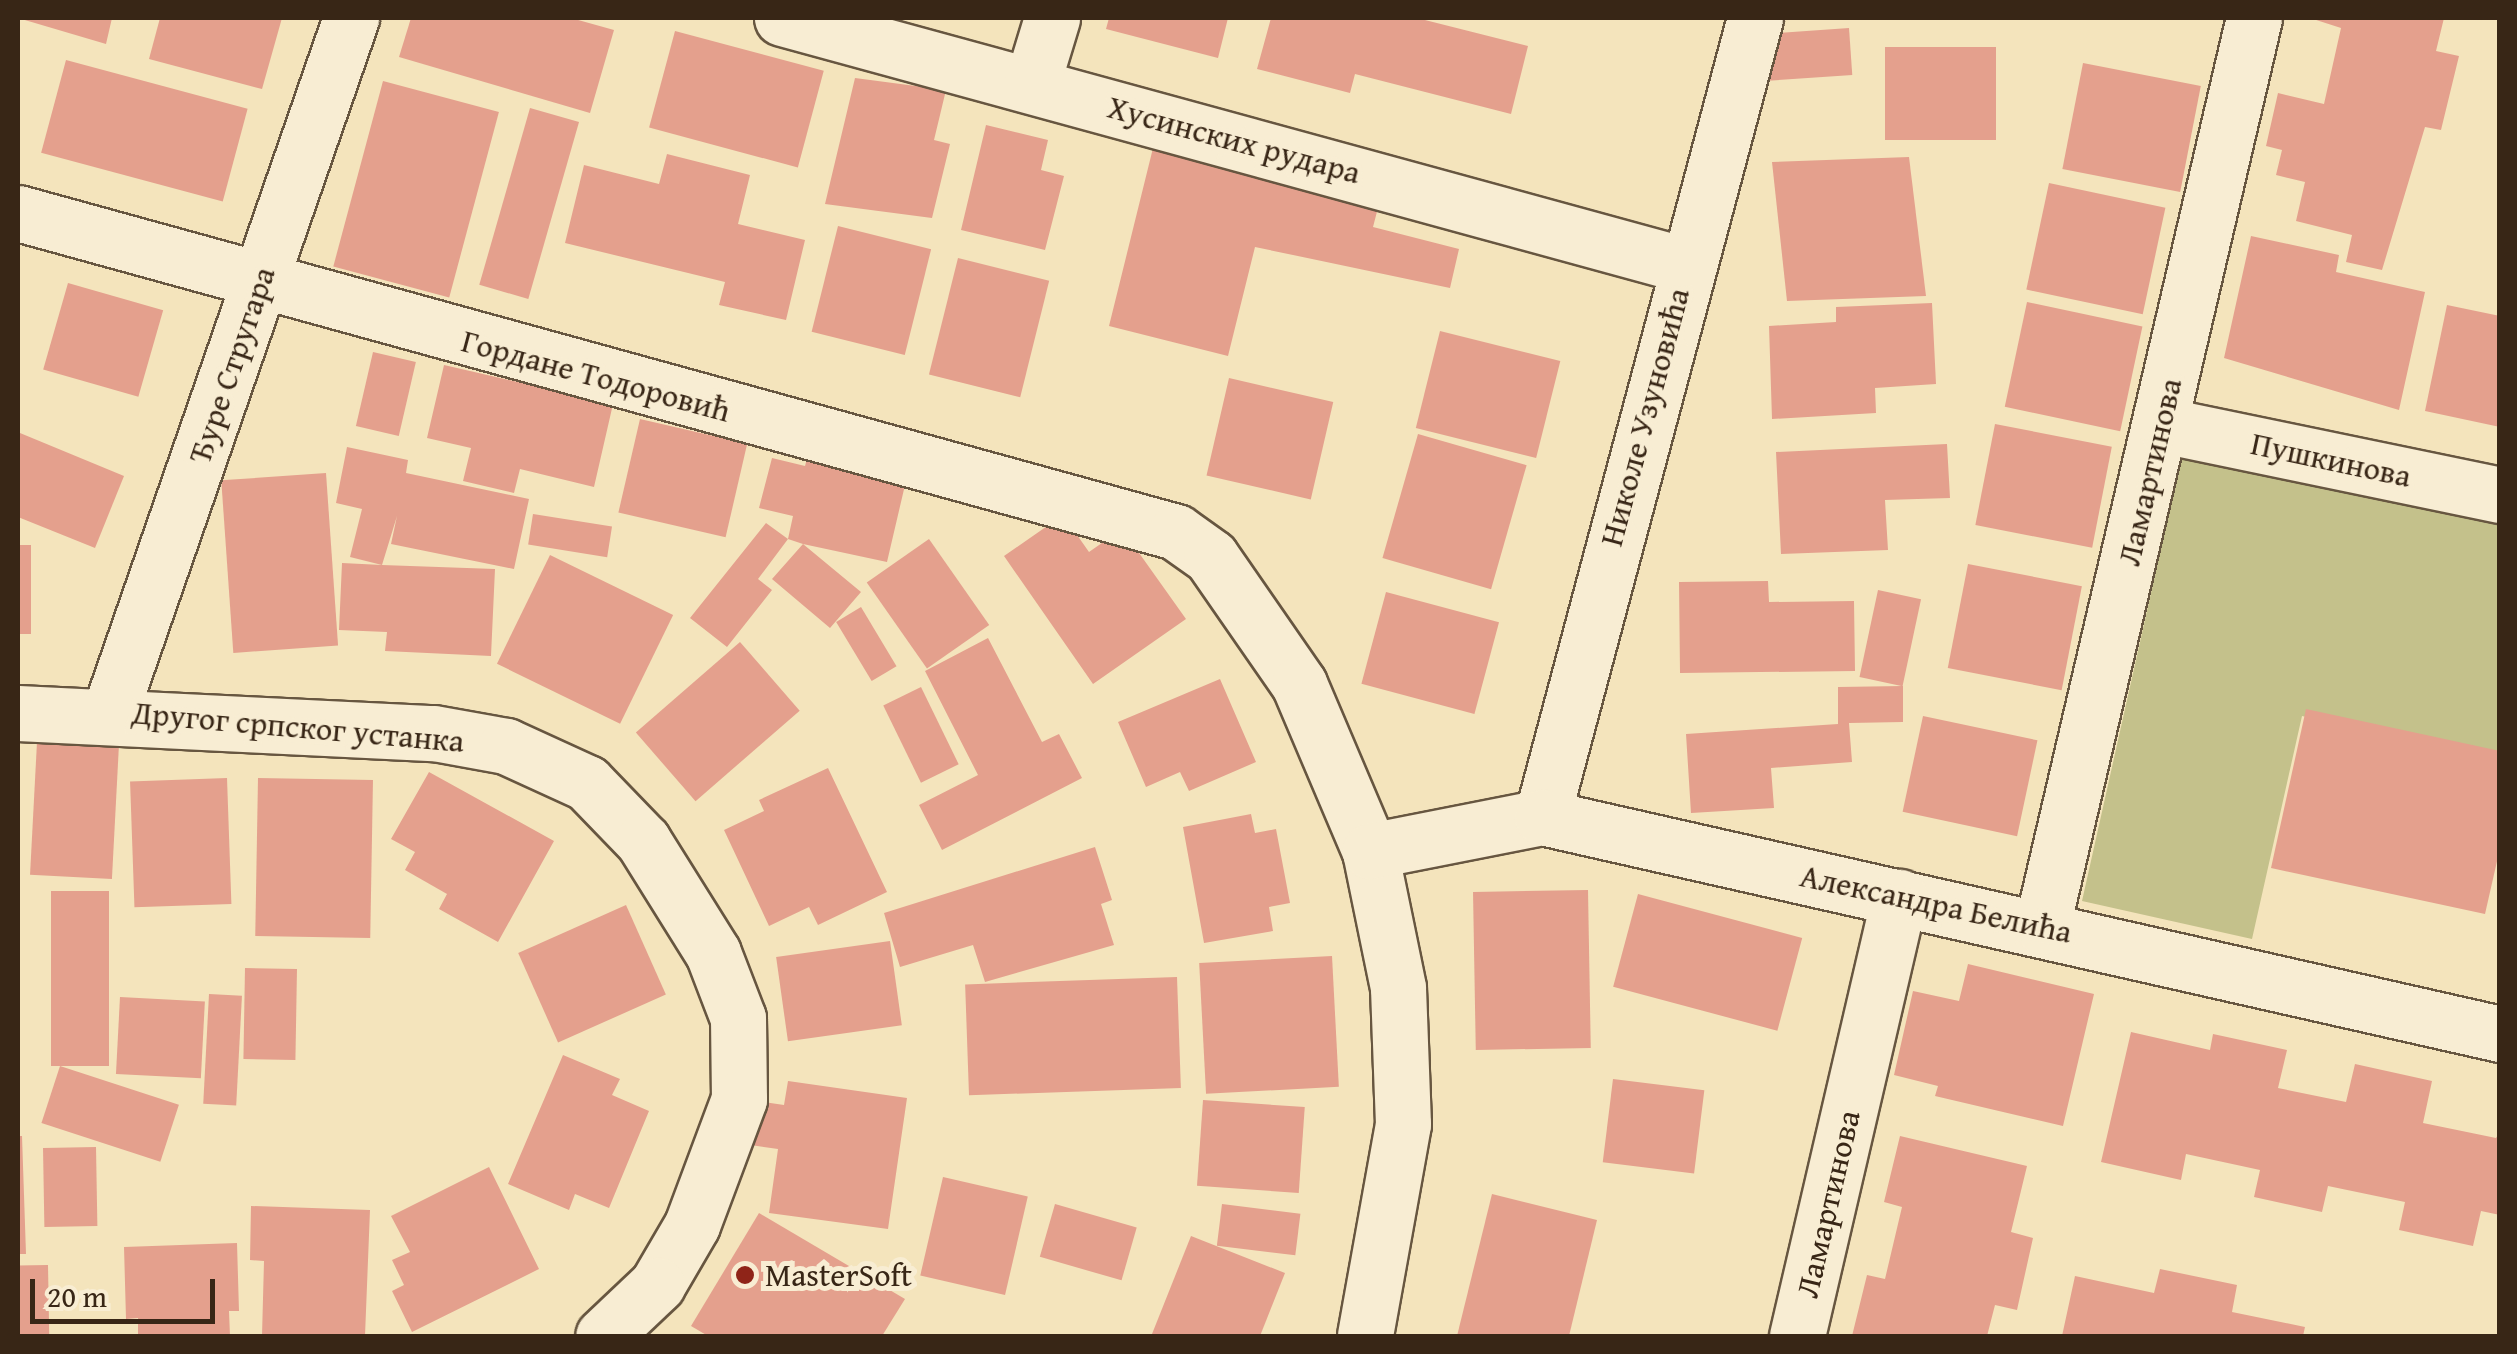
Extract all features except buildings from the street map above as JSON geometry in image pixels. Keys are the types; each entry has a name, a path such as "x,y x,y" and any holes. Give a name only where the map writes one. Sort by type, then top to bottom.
{"street":[{"name":"Ђуре Стругара","path":"110,712 351,18"},
{"name":"Хусинских рудара","path":"782,18 1685,265"},
{"path":"1032,84 1052,18"},
{"name":"Николе Узуновића","path":"1542,817 1685,265 1755,18"},
{"name":"Ламартинова","path":"2042,926 2254,18"},
{"name":"Гордане Тодоровић","path":"18,214 260,286 1176,532 1243,592 1299,684 1370,851"},
{"name":"Пушкинова","path":"2162,425 2500,496"},
{"name":"Другог српског устанка","path":"18,714 110,712 434,732 506,746 587,783 643,841 714,952 738,1018 739,1099 692,1225 657,1285 603,1336"},
{"name":"Александра Белића","path":"1370,851 1542,817 2042,926 2500,1034"},
{"path":"1365,1336 1403,1124 1398,988 1370,851"},
{"name":"Ламартинова","path":"1797,1336 1899,897"}],"shaded area":[{"path":"2183,450 2499,520 2499,760 2302,716 2252,939 2082,901"}],"place":[{"name":"MasterSoft","path":"745,1275"}]}
